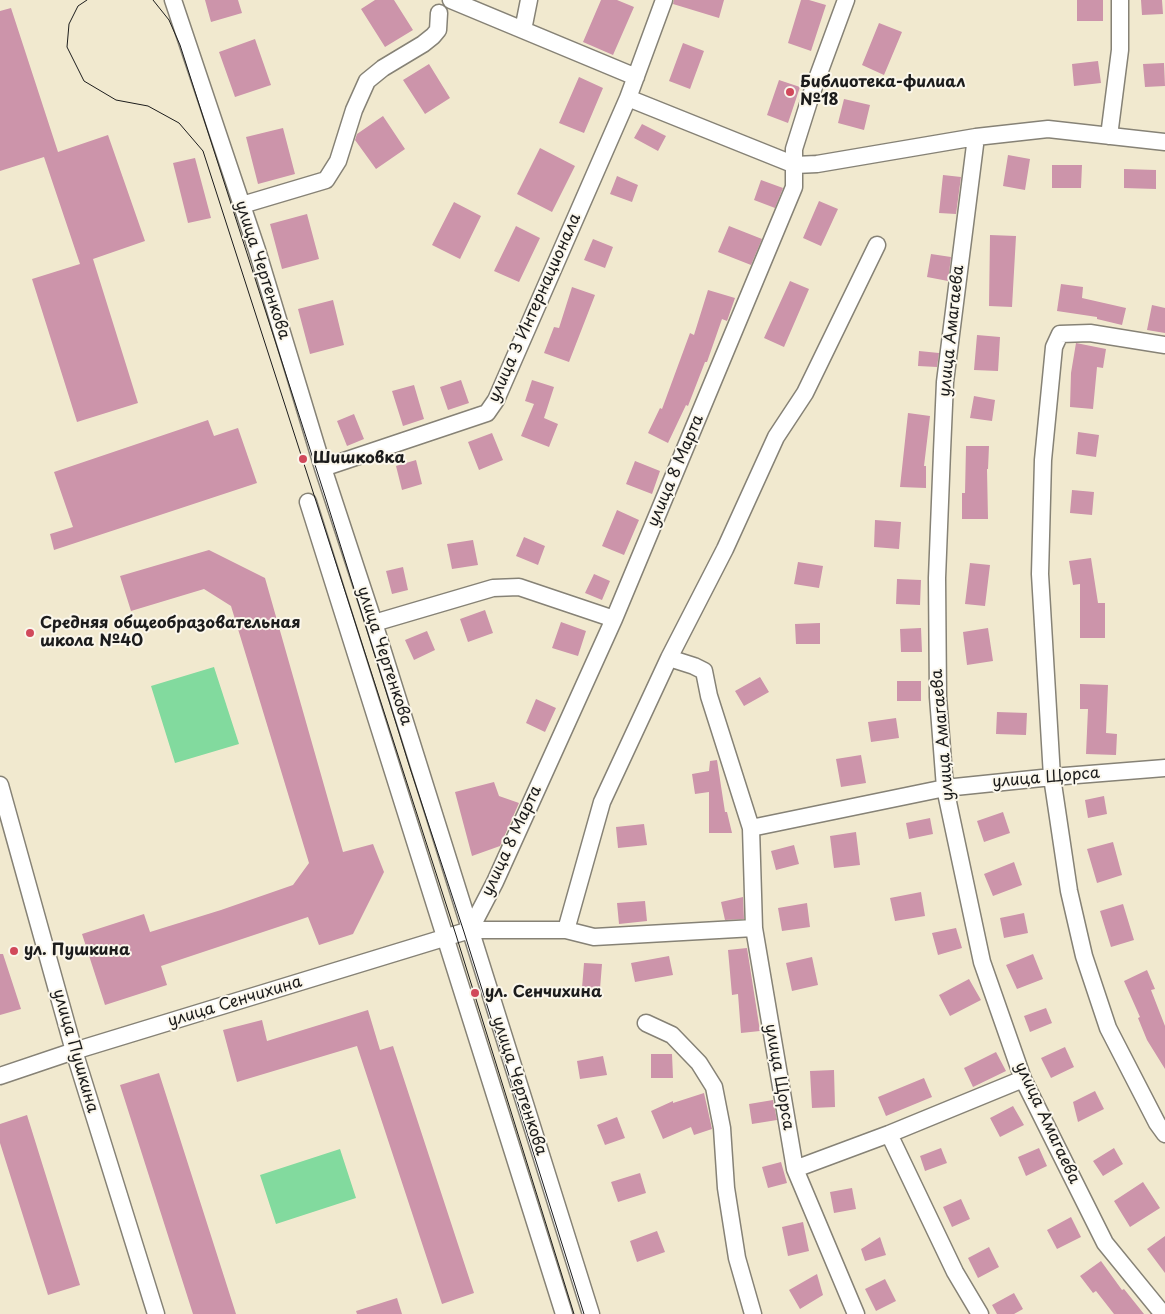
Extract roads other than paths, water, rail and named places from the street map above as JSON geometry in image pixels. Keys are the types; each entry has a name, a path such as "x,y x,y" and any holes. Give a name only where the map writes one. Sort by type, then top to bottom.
{"street":[{"name":"улица Чертенкова","path":"172,0 258,250 323,468 374,623 591,1314"},
{"path":"242,205 326,180 338,161 354,110 367,81 383,68 433,36 438,30 435,7 451,0 636,77"},
{"path":"523,30 529,0"},
{"name":"улица 3 Интернационала","path":"323,468 487,413 496,400 628,98 664,0"},
{"name":"улица 8 Марта","path":"470,930 495,882 614,619 794,187 794,149 811,95 846,0"},
{"path":"1109,136 1120,50 1120,0"},
{"path":"628,98 795,165 817,164 976,137 1048,129 1165,142"},
{"name":"улица Амагаева","path":"976,137 945,382 937,578 938,697 945,788 982,962 1023,1079 1105,1243 1163,1314"},
{"path":"566,930 602,802 669,658 725,550 776,437 805,393 877,245"},
{"path":"1165,345 1090,333 1060,334 1054,347 1043,460 1040,574 1052,777 1069,891 1084,956 1108,1028 1157,1123 1165,1134"},
{"name":"улица Чертенкова","path":"308,502 564,1314"},
{"path":"374,623 493,588 519,587 614,619"},
{"name":"улица Щорса","path":"669,658 704,671 709,696 751,828 754,928 795,1169 856,1314"},
{"name":"улица Щорса","path":"751,828 945,788 1165,768"},
{"name":"улица Пушкина","path":"0,785 74,1051 156,1314"},
{"name":"улица Сенчихина","path":"0,1076 74,1051 470,930 566,930 594,937 754,928"},
{"path":"646,1023 672,1035 699,1063 714,1087 722,1128 726,1188 736,1258 753,1314"},
{"path":"795,1169 890,1134 1023,1079"},
{"path":"890,1134 955,1272 980,1314"}],"tram line":[{"path":"87,0 78,6 69,24 67,47 84,81 116,100 148,106 179,123 203,151 456,935 574,1314"},
{"path":"153,0 169,20 180,45 464,932 584,1314"}],"place":[{"name":"Библиотека-филиал №18","path":"790,92"},
{"name":"Шишковка","path":"303,459"},
{"name":"Средняя общеобразовательная школа №40","path":"30,633"},
{"name":"ул. Пушкина","path":"14,951"},
{"name":"ул. Сенчихина","path":"475,993"}]}
